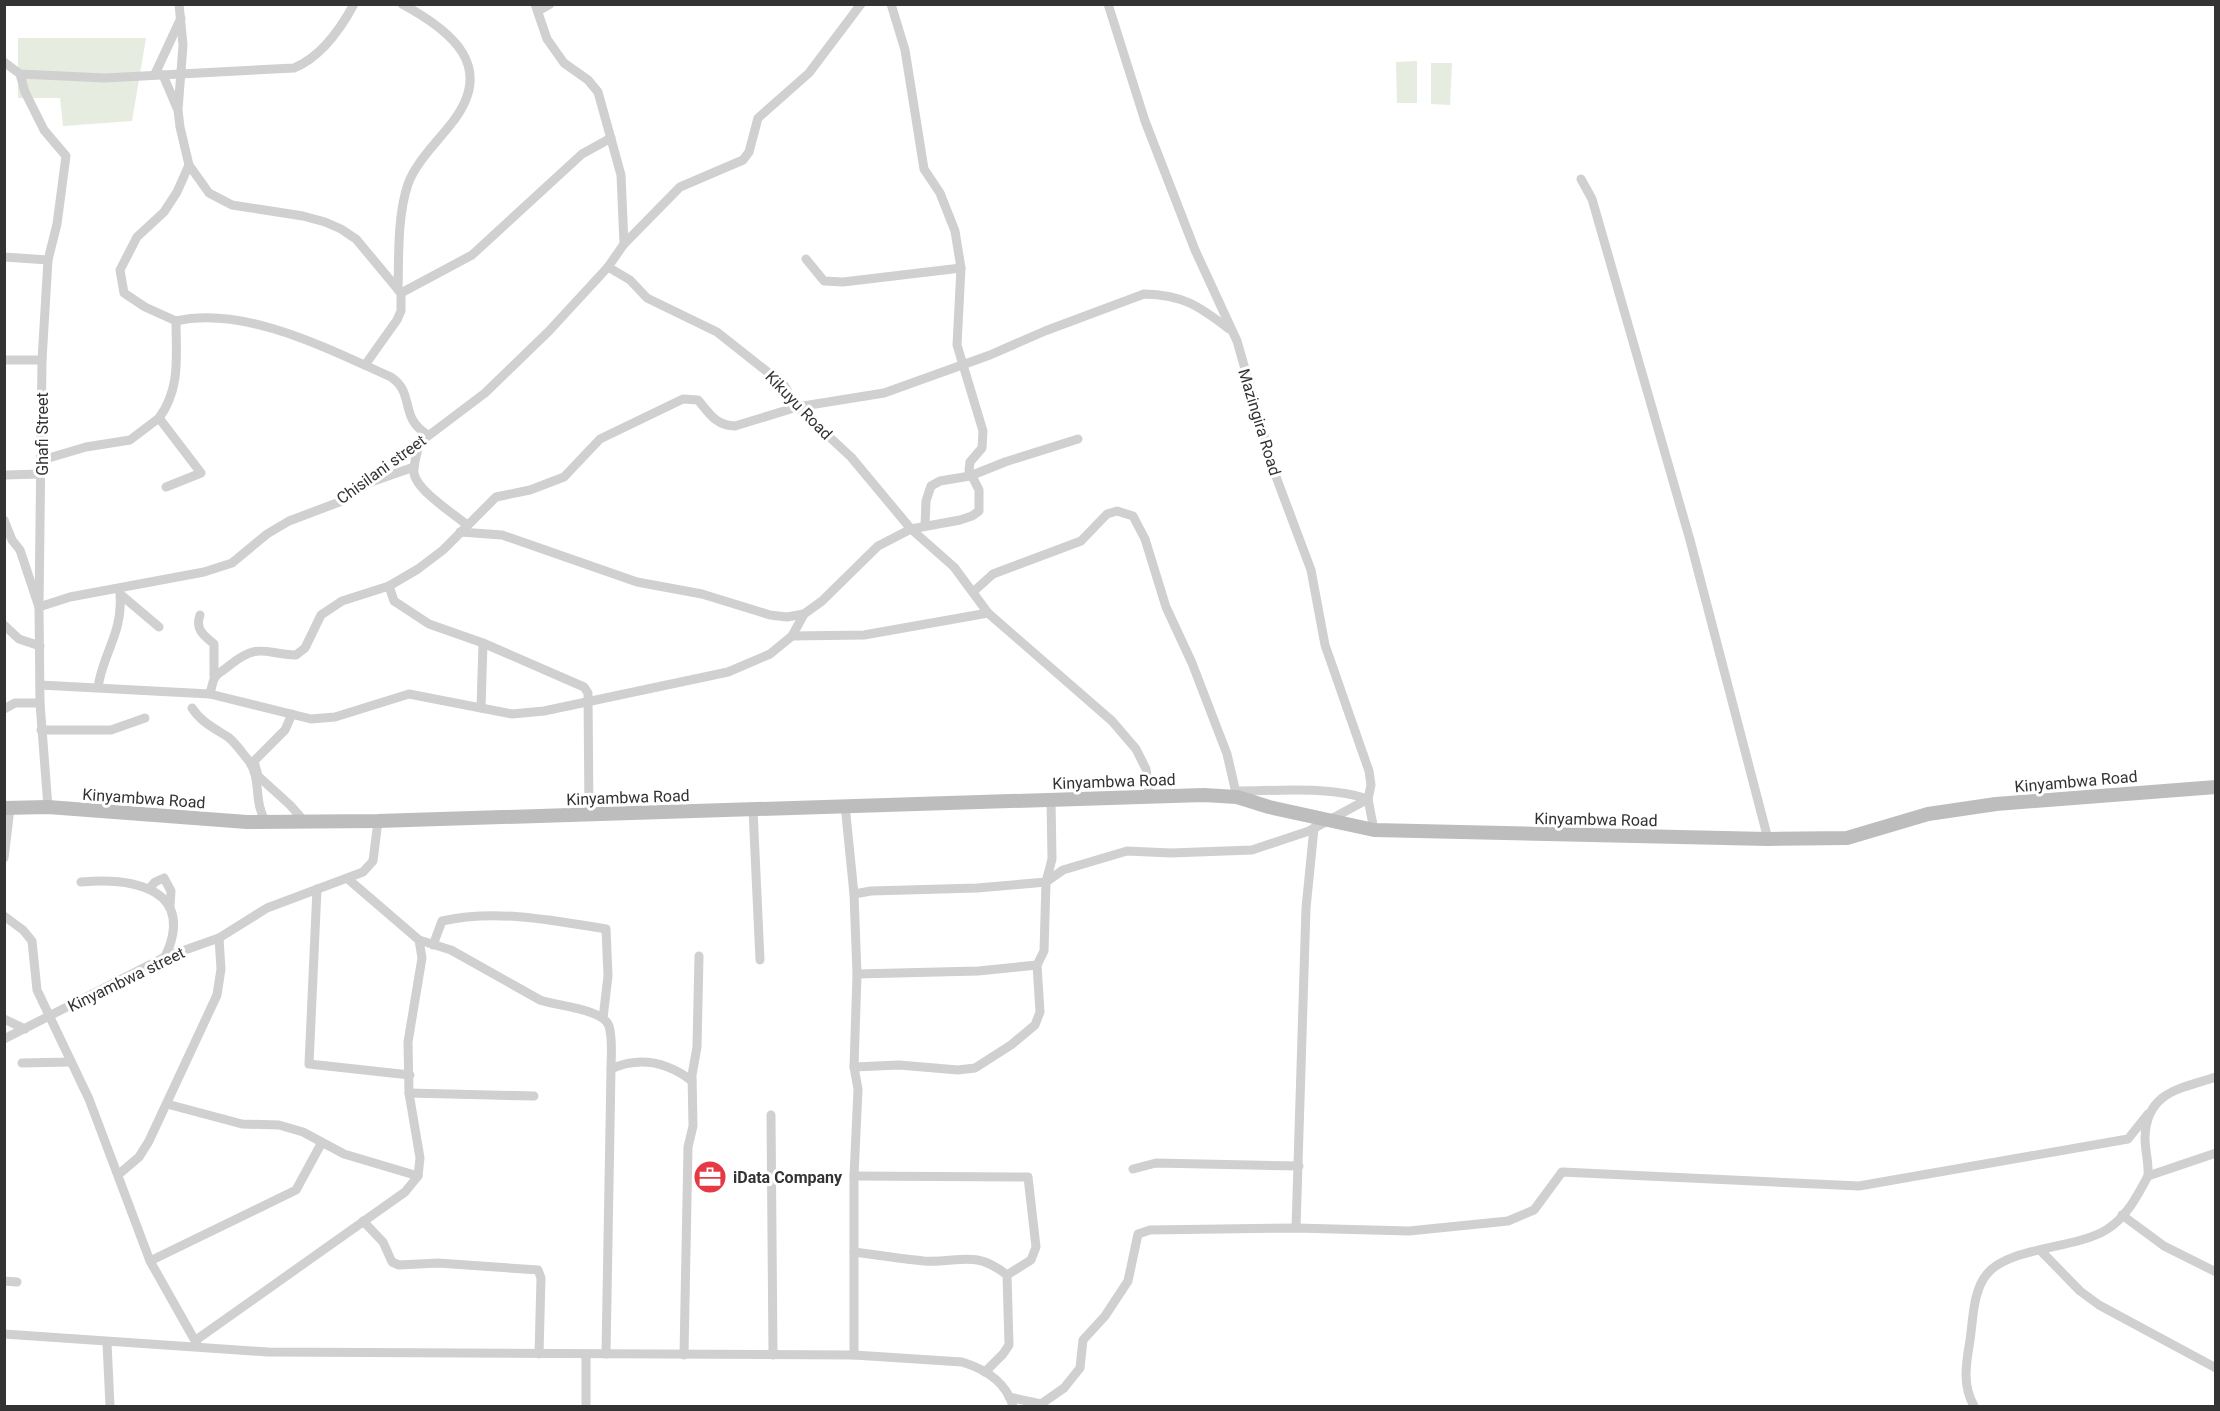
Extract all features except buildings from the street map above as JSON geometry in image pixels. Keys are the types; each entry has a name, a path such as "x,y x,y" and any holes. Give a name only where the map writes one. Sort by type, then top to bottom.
{"street":[{"path":"178,110 183,74 179,4"},
{"path":"4,62 20,74 105,78 280,70 306,63 320,51 354,4"},
{"path":"365,365 401,311 402,216 408,183 461,111 467,97 469,79 466,58 458,42 435,24 402,4"},
{"path":"550,4 536,8 547,39 564,63 588,80 598,92 621,175 624,244"},
{"path":"608,267 624,244 680,187 742,160 749,152 759,118 808,73 861,4"},
{"path":"40,685 210,694 311,719 335,717 409,694 512,714 588,702 728,672 770,654 792,636 804,614 846,580 863,558 878,546 911,529 966,518 979,511 979,490 970,476 969,466 981,448 983,431 957,345 961,268 955,231 940,193 924,169 905,50 891,4"},
{"name":"Mazingira Road","path":"1108,4 1145,121 1229,329 1237,341 1275,474 1311,570 1325,645 1369,771 1371,785 1368,799 1374,830"},
{"path":"181,18 159,74 178,110 189,165 209,193 232,205 303,216 341,230 356,239 400,291"},
{"name":"Ghafi Street","path":"20,74 25,92 44,130 66,156 57,224 48,260 42,360 39,607"},
{"path":"400,291 472,255 582,154 611,138"},
{"path":"189,165 177,192 164,212 137,237 120,270 124,293 145,307 176,321 192,318 258,325 287,333 365,365 400,383 412,422 424,438 414,466 415,479 464,529 502,535 637,582 702,594 770,615 787,617 804,614"},
{"path":"1581,179 1592,199 1690,540 1768,839"},
{"path":"4,257 48,260"},
{"path":"806,259 824,281 834,282 961,268"},
{"name":"Kikuyu Road","path":"608,267 630,280 647,298 717,332 784,385 797,407 851,457 911,529 954,567 988,614 1118,728 1136,750 1146,769 1150,797"},
{"name":"Chisilani street","path":"39,607 70,597 170,579 232,563 267,534 289,521 342,501 485,393 549,331 608,267"},
{"path":"214,676 242,654 260,650 296,655 305,648 321,615 342,601 388,586 426,563 496,497 530,490 564,477 600,440 683,399 698,400 717,422 725,426 735,426 797,407 884,393 963,365 1144,294 1156,294 1199,305 1229,329"},
{"path":"42,460 86,447 130,440 159,418 170,402 176,373 176,321"},
{"path":"4,360 42,360"},
{"path":"159,418 201,473 166,487"},
{"path":"925,526 926,501 931,486 940,481 970,476 1005,462 1078,439"},
{"path":"364,484 414,466"},
{"path":"4,475 41,474"},
{"path":"973,592 993,574 1081,541 1107,514 1117,511 1133,516 1144,539 1166,607 1192,663 1227,754 1236,794 1326,792 1368,799"},
{"path":"4,520 12,540 20,550 39,607 41,730 48,807"},
{"path":"388,586 394,601 429,624 483,643 584,687 588,693 589,815"},
{"path":"99,687 108,653 118,631 120,594 159,627"},
{"path":"792,636 864,636 988,614"},
{"path":"200,615 197,623 200,633 214,644 215,648 214,676 210,694"},
{"path":"4,625 19,639 40,646"},
{"path":"481,708 483,643"},
{"path":"4,709 15,703 40,703"},
{"path":"192,708 201,720 230,738 258,776 290,805 304,822"},
{"path":"266,822 258,802 258,776 254,761 285,730 292,714"},
{"path":"41,730 111,730 145,718"},
{"name":"Kinyambwa Road","path":"7,808 48,807 266,822 304,822 1236,794 1319,824 1374,830 1768,839 1847,838 1928,814 1996,804 2216,787"},
{"path":"854,894 871,891 977,888 1046,882 1063,870 1121,852 1244,852 1319,824 1368,799"},
{"path":"854,1067 899,1065 958,1070 975,1068 1011,1045 1035,1025 1040,1012 1037,965 1045,941 1046,882 1052,859 1051,800"},
{"path":"845,805 854,894 857,974 854,1067 858,1089 854,1176 854,1355"},
{"path":"4,858 7,808"},
{"path":"753,810 760,960"},
{"name":"Kinyambwa street","path":"4,1039 165,957 219,938 267,908 363,873 373,861 378,821"},
{"path":"1296,1228 1306,908 1319,824"},
{"path":"149,889 155,882 165,878 171,891 170,906 174,923 171,944 165,957"},
{"path":"81,882 111,879 133,882 149,889 170,906"},
{"path":"348,879 419,940 451,950 540,1000 603,1017 609,1025 611,1070 606,1354"},
{"path":"317,889 309,1064 410,1074"},
{"path":"4,916 23,930 32,941 34,978 49,1017 119,1174 150,1261 197,1344"},
{"path":"433,945 442,921 458,917 486,916 552,920 606,929 608,976 603,1017"},
{"path":"119,1174 139,1157 217,995 221,969 219,938"},
{"path":"197,1344 405,1192 418,1176 420,1158 409,1093 408,1042 422,958 419,940"},
{"path":"684,1354 688,1147 693,1126 692,1081 697,1047 699,956"},
{"path":"857,974 978,971 1037,965"},
{"path":"4,1019 25,1029"},
{"path":"611,1070 632,1061 645,1061 677,1071 692,1081"},
{"path":"22,1063 71,1062"},
{"path":"4,1334 107,1342 197,1344 290,1353 854,1355 962,1362 995,1378 1011,1402 1041,1404 1064,1388 1080,1368 1083,1340 1105,1316 1128,1281 1138,1234 1150,1230 1296,1228 1409,1231 1508,1221 1534,1210 1562,1173 1859,1186 2128,1138 2165,1095 2216,1077"},
{"path":"409,1093 534,1096"},
{"path":"166,1104 242,1124 279,1125 303,1132 321,1144 344,1154 418,1176"},
{"path":"1974,1407 1966,1393 1966,1367 1980,1288 1987,1273 2001,1263 2040,1250 2085,1240 2108,1229 2133,1203 2148,1176 2149,1159 2145,1142 2148,1114"},
{"path":"771,1115 774,1354"},
{"path":"150,1261 296,1190 321,1144"},
{"path":"2148,1176 2216,1153"},
{"path":"1133,1169 1156,1163 1299,1166"},
{"path":"854,1176 1028,1177 1036,1247 1031,1260 1007,1275"},
{"path":"2122,1215 2164,1246 2216,1272"},
{"path":"363,1221 383,1242 392,1262 399,1265 438,1263 538,1270 541,1278 539,1354"},
{"path":"2040,1250 2080,1291 2099,1305 2216,1368"},
{"path":"854,1252 925,1261 974,1258 995,1265 1007,1275 1009,1345 985,1372"},
{"path":"4,1281 17,1282"},
{"path":"107,1342 110,1407"},
{"path":"586,1355 586,1407"}],"shaded area":[{"path":"18,38 146,38 132,121 63,126 60,98 18,98"},
{"path":"1417,61 1417,103 1397,103 1396,62"},
{"path":"1431,63 1452,63 1450,105 1431,104"}],"place":[{"name":"iData Company","path":"710,1177"}]}
